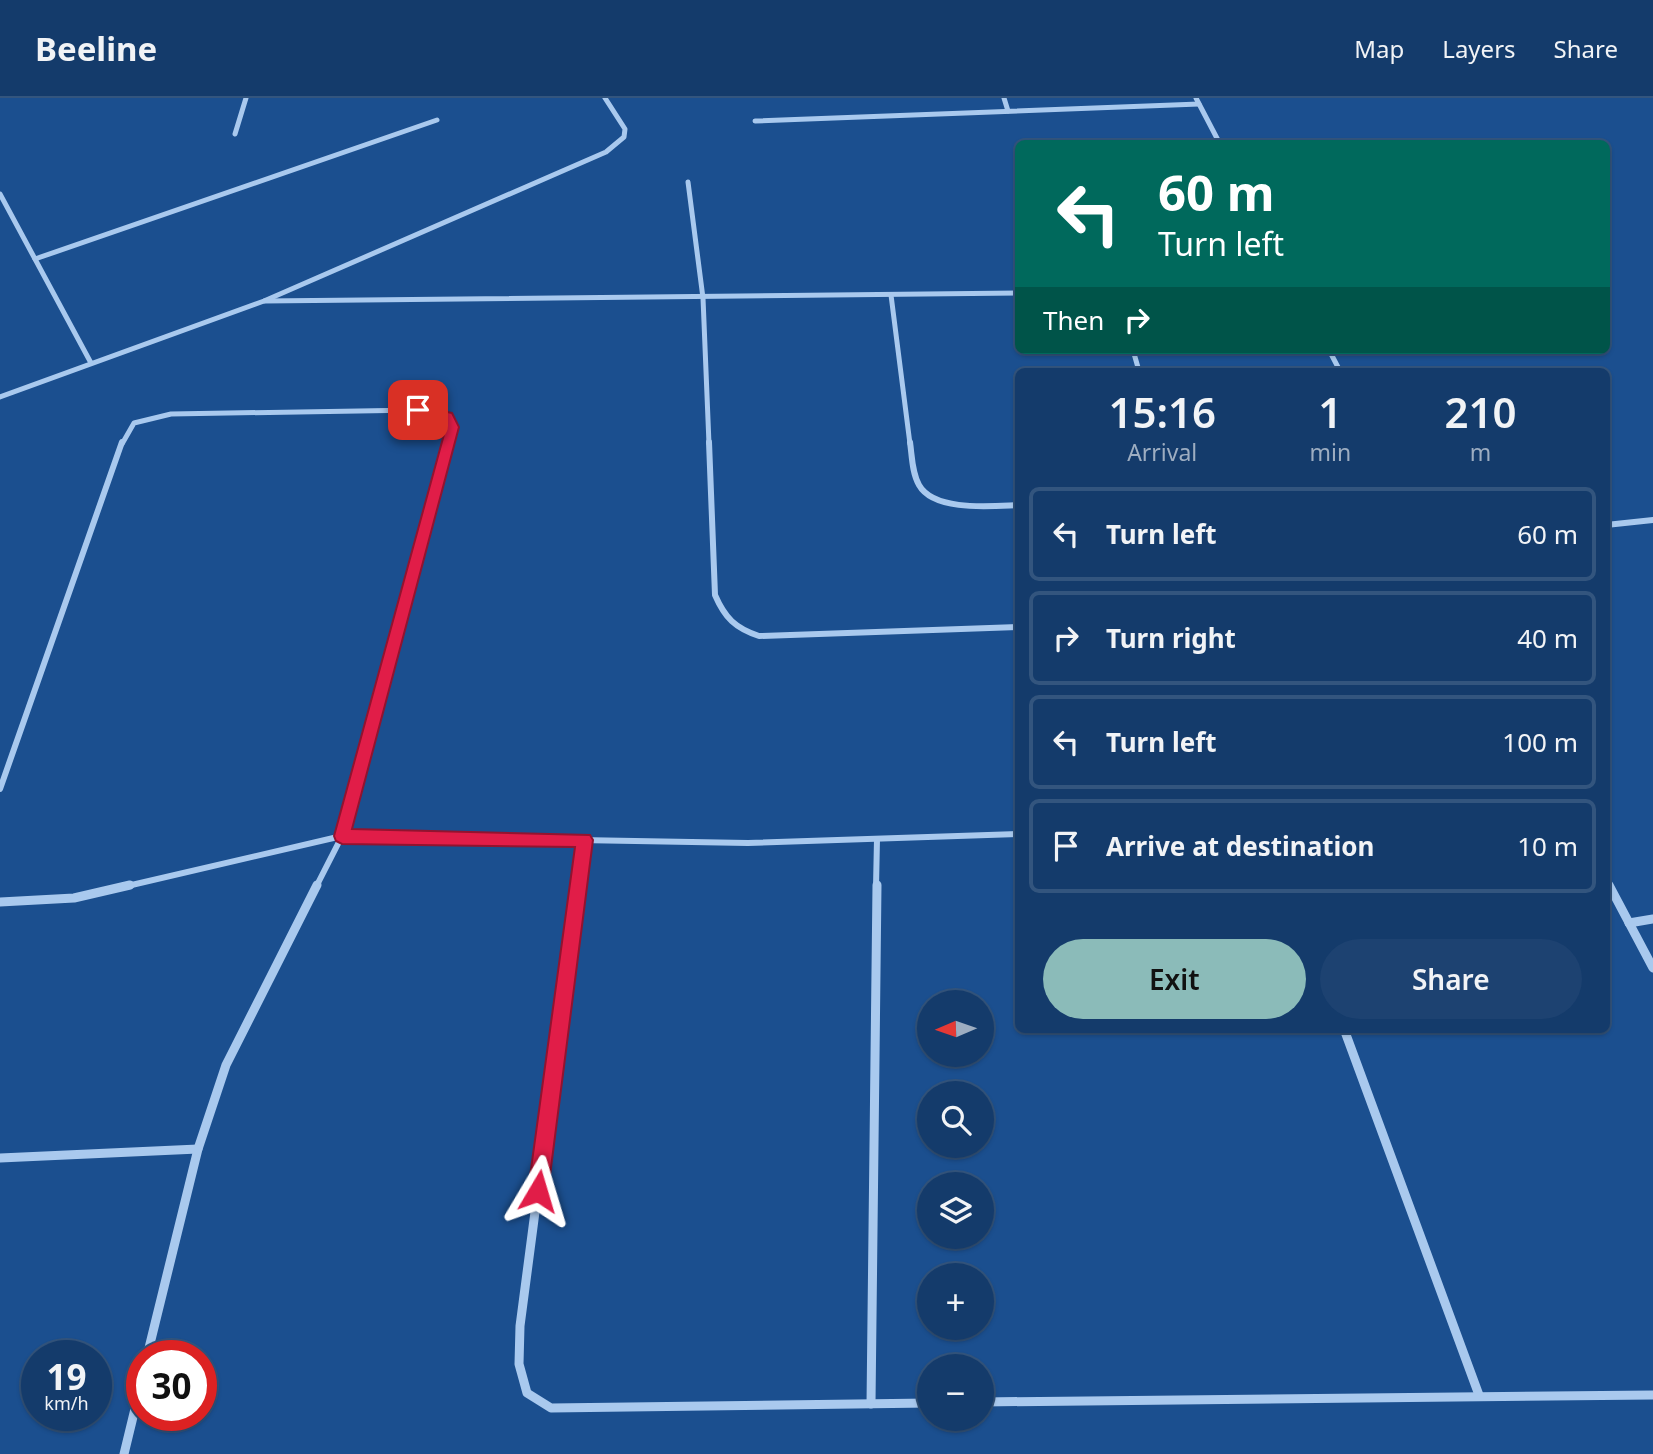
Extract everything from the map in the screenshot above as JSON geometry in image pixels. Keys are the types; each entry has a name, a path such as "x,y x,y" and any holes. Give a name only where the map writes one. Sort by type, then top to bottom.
{"street":[{"path":"235,134 246,98"},
{"path":"0,397 264,302 607,152 624,137 625,129 605,98"},
{"path":"1004,98 1008,111"},
{"path":"1196,98 1218,140"},
{"path":"755,121 1199,104"},
{"path":"36,259 437,120"},
{"path":"688,182 704,298 715,594 724,614 737,630 759,636 1015,627"},
{"path":"0,194 91,363"},
{"path":"0,209 7,206"},
{"path":"264,302 1015,293"},
{"path":"891,295 914,471 919,486 930,497 951,504 1015,505"},
{"path":"0,789 124,437 134,423 171,414 435,412 447,416 453,427 342,836 226,1065 198,1149 152,1340"},
{"path":"1610,525 1653,520"},
{"path":"0,902 74,898 342,836 748,843 1015,834"},
{"path":"871,1404 877,839"},
{"path":"584,840 520,1326 519,1364 527,1393 551,1408 917,1403"},
{"path":"1610,887 1653,968"},
{"path":"1629,923 1653,919"},
{"path":"1345,1033 1479,1395"},
{"path":"0,1158 198,1149"},
{"path":"994,1402 1653,1395"},
{"path":"124,1454 130,1431"}],"route":[{"path":"418,410 447,416 453,427 342,836 584,840 538,1191"}]}
